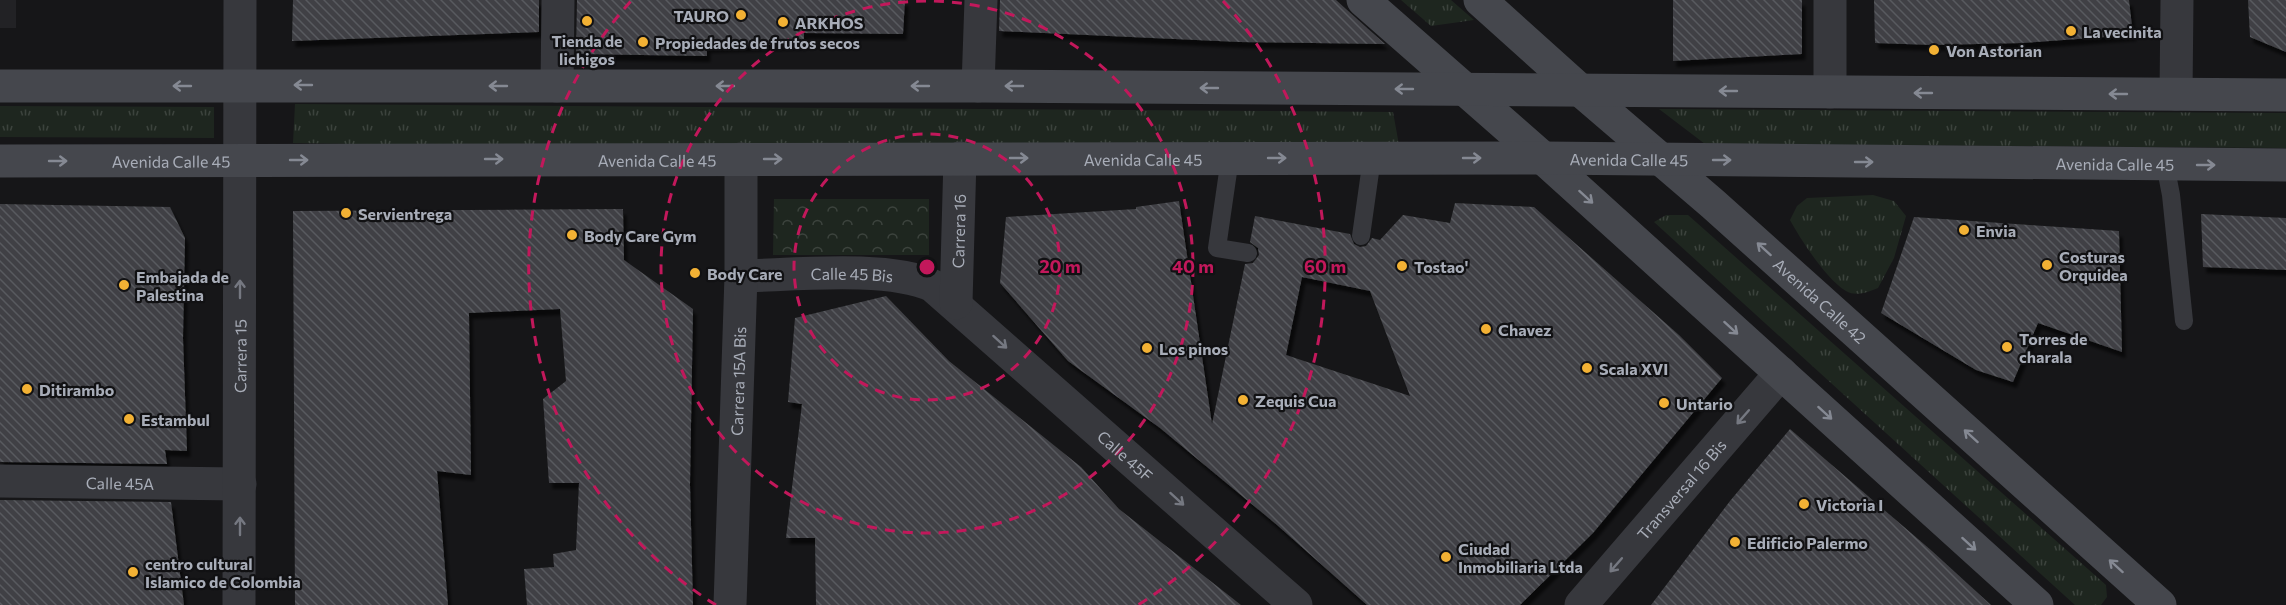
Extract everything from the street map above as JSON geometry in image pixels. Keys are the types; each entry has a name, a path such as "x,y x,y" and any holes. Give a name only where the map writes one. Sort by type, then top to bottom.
{"main road":[{"path":"1364,0 1463,90 1543,158 2037,605"},
{"name":"Avenida Calle 42","path":"1480,0 1580,90 1664,160 2160,605"},
{"path":"0,86 978,86 2286,95"},
{"name":"Avenida Calle 45","path":"0,161 1543,158 2286,165"}],"street":[{"name":"Carrera 15","path":"239,605 240,0"},
{"path":"557,86 558,0"},
{"path":"978,86 981,0"},
{"path":"1830,0 1830,92"},
{"path":"2176,94 2177,0"},
{"name":"Carrera 16","path":"956,303 960,158"},
{"name":"Carrera 15A Bis","path":"730,605 741,276 741,159"},
{"name":"Calle 45 Bis","path":"741,276 904,276 933,286 956,303"},
{"name":"Calle 45F","path":"956,303 1296,605"},
{"name":"Transversal 16 Bis","path":"1581,605 1781,373"},
{"name":"Calle 45A","path":"0,481 240,484"}],"lane":[{"path":"1230,158 1217,248 1248,253"},
{"path":"1361,236 1372,158"},
{"path":"2165,164 2171,195 2184,321"}],"shaded area":[{"path":"0,0 16,0 16,28 0,28"}],"green space":[{"path":"1401,0 1451,0 1474,20 1431,26"},
{"path":"295,104 1393,112 1399,145 1229,158 293,143"},
{"path":"0,106 214,107 214,138 0,137"},
{"path":"1659,109 2286,113 2286,148 1705,144"},
{"path":"1873,195 1894,201 1906,216 1894,258 1878,288 1854,294 1838,285 1822,269 1790,220 1797,206 1807,198"},
{"path":"774,199 929,199 929,255 773,255"},
{"path":"1666,215 1688,215 2106,585 2107,597 2101,605 2075,605 1654,222"}],"building":[{"path":"293,0 539,0 539,32 292,41"},
{"path":"577,0 905,0 903,34 804,33 804,44 707,47 707,56 576,54"},
{"path":"1000,0 1336,0 1385,44 1240,42 999,31"},
{"path":"1673,0 1802,0 1802,54 1673,61"},
{"path":"1874,0 2129,0 2133,35 2022,43 1934,45 1875,43"},
{"path":"2248,0 2286,0 2286,52 2250,37"},
{"path":"1179,201 1212,424 1245,264 1253,263 1259,255 1258,248 1250,242 1255,216 1350,234 1354,244 1360,247 1366,246 1372,238 1380,240 1403,215 1450,223 1455,203 1534,207 1679,335 1722,378 1593,533 1520,605 1367,605 1277,525 1160,428 1068,361 1000,283 1006,217 1136,209 1136,207","holes":["1302,277 1370,291 1410,396 1286,355"]},
{"path":"0,204 170,207 185,238 183,338 187,451 165,450 167,464 0,462"},
{"path":"623,209 624,260 693,309 690,484 693,605 527,605 524,569 554,567 553,554 576,550 579,483 549,483 543,399 566,381 560,309 469,313 471,475 437,471 448,605 295,605 293,211"},
{"path":"2201,214 2286,218 2286,270 2203,267"},
{"path":"1914,217 2119,231 2122,352 2038,323 2013,382 1976,370 1881,313"},
{"path":"886,296 949,361 1081,467 1119,509 1241,605 816,605 815,538 786,538 802,404 788,402 795,318"},
{"path":"1790,429 1991,605 1651,605 1730,501"},
{"path":"0,500 171,502 184,605 0,605"}],"place":[{"name":"TAURO","path":"741,15"},
{"name":"Tienda de lichigos","path":"587,21"},
{"name":"ARKHOS","path":"783,22"},
{"name":"La vecinita","path":"2071,31"},
{"name":"Propiedades de frutos secos","path":"643,42"},
{"name":"Von Astorian","path":"1934,50"},
{"name":"Servientrega","path":"346,213"},
{"name":"Envia","path":"1964,230"},
{"name":"Body Care Gym","path":"572,235"},
{"name":"Costuras Orquidea","path":"2047,265"},
{"name":"Tostao'","path":"1402,266"},
{"name":"Body Care","path":"695,273"},
{"name":"Embajada de Palestina","path":"124,285"},
{"name":"Chavez","path":"1486,329"},
{"name":"Torres de charala","path":"2007,347"},
{"name":"Los pinos","path":"1147,348"},
{"name":"Scala XVI","path":"1587,368"},
{"name":"Ditirambo","path":"27,389"},
{"name":"Zequis Cua","path":"1243,400"},
{"name":"Untario","path":"1664,403"},
{"name":"Estambul","path":"129,419"},
{"name":"Victoria I","path":"1804,504"},
{"name":"Edificio Palermo","path":"1735,542"},
{"name":"Ciudad Inmobiliaria Ltda","path":"1446,557"},
{"name":"centro cultural Islamico de Colombia","path":"133,572"}]}
